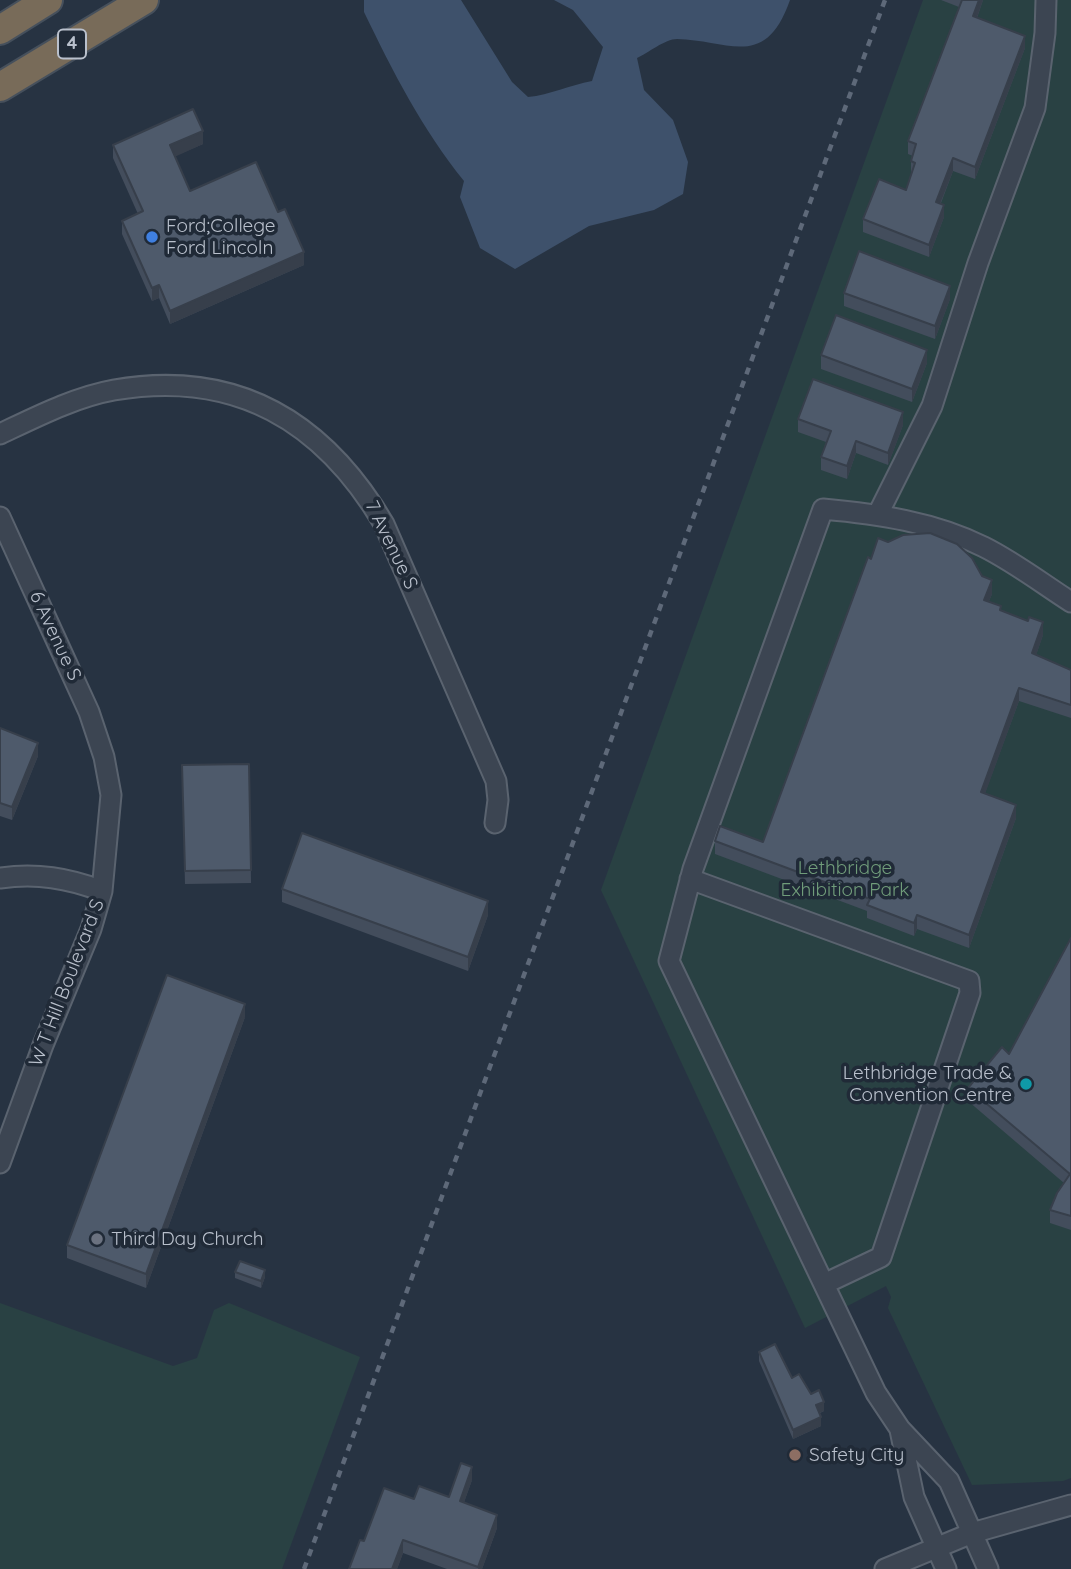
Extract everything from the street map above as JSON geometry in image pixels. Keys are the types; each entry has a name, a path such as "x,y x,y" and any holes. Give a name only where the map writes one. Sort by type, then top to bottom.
{"highway":[{"path":"0,30 48,0"},
{"name":"4","path":"0,87 144,0"}],"street":[{"path":"878,514 932,406 978,262 1035,108 1045,33 1046,0"},
{"name":"7 Avenue S","path":"0,434 82,399 112,391 188,385 251,400 299,425 321,443 362,487 384,524 496,781 498,800 495,823"},
{"path":"988,1569 949,1481 900,1429 876,1393 669,961 690,879 823,509 878,514 952,534 985,548 1071,602"},
{"name":"6 Avenue S","path":"0,517 73,675 104,757"},
{"name":"W T Hill Boulevard S","path":"0,1163 43,1045 91,929 102,891 111,794 104,757"},
{"path":"0,877 71,879 102,891"},
{"path":"690,879 969,981 970,993 881,1257 824,1284"},
{"path":"900,1429 914,1497 946,1569"},
{"path":"885,1569 972,1533 1071,1505"}],"green space":[{"name":"Lethbridge Exhibition Park","path":"923,0 1071,0 1071,1478 1063,1481 972,1485 888,1308 891,1297 886,1286 805,1328 601,890"},
{"path":"0,1303 173,1366 197,1358 214,1310 229,1303 360,1357 282,1569 0,1569"}],"water":[{"path":"364,0 461,0 512,82 528,97 592,81 603,47 573,10 554,0 790,0 780,22 769,36 757,44 729,46 677,39 637,58 644,90 673,120 688,162 683,194 654,210 589,226 515,269 480,248 460,197 464,181 435,141 397,78 364,12"}],"building":[{"path":"962,0 979,0 973,16 1025,36 975,167 953,158 936,202 944,205 929,245 863,219 879,179 906,190 915,163 911,161 916,144 908,141"},
{"path":"193,109 203,131 170,145 190,191 256,162 278,212 285,209 304,252 170,311 159,285 152,288 122,221 143,211 113,145"},
{"path":"859,251 950,286 935,326 844,293"},
{"path":"836,315 927,350 912,389 821,355"},
{"path":"813,379 903,412 888,453 856,441 847,466 821,457 831,431 798,419"},
{"path":"930,533 957,544 972,558 982,576 992,580 984,600 1001,606 1000,610 1028,621 1029,617 1043,622 1032,653 1071,670 1071,705 1019,688 981,792 1016,805 969,935 917,915 914,923 867,905 870,899 715,841 720,826 763,842 868,557 871,559 878,538 888,542 903,535"},
{"path":"0,728 38,743 12,807 0,803"},
{"path":"249,764 251,870 185,871 182,765"},
{"path":"302,833 488,901 468,957 282,889"},
{"name":"Lethbridge Trade & Convention Centre","path":"1071,938 1071,1216 1050,1210 1057,1193 1070,1174 968,1088 1002,1047 1009,1054"},
{"path":"167,975 245,1004 146,1274 67,1245"},
{"path":"240,1261 265,1270 261,1281 235,1272"},
{"path":"775,1344 792,1378 799,1374 811,1394 819,1390 824,1402 816,1405 821,1417 793,1430 759,1352"},
{"path":"461,1463 472,1467 460,1501 497,1515 478,1567 403,1540 392,1569 349,1569 360,1540 364,1541 384,1488 414,1499 419,1486 449,1497"}],"railway":[{"path":"304,1569 885,0"}],"place":[{"name":"Ford;College Ford Lincoln","path":"152,237"},
{"name":"Lethbridge Trade & Convention Centre","path":"1026,1084"},
{"name":"Third Day Church","path":"97,1239"},
{"name":"Safety City","path":"795,1455"}]}
